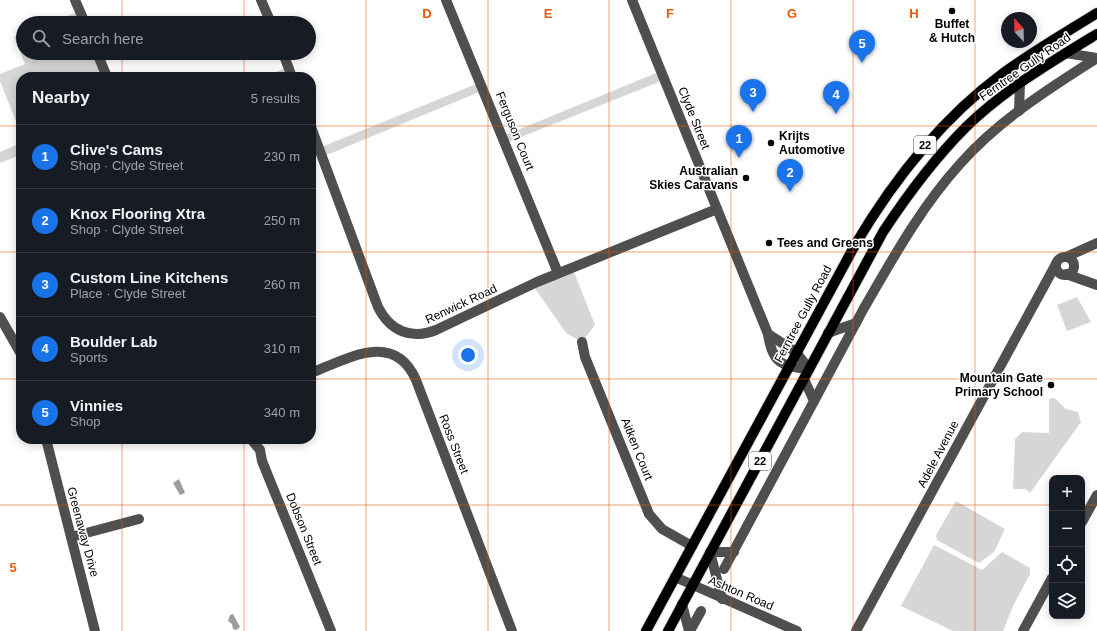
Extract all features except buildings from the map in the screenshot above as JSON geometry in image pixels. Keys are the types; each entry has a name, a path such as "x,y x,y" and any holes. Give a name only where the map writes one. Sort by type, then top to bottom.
{"main road":[{"name":"Ferntree Gully Road","path":"646,631 796,352 875,211 901,175 930,139 965,105 1002,74 1097,13"},
{"name":"Ferntree Gully Road","path":"668,631 883,232 915,185 942,152 967,126 1020,84 1066,52 1097,34"}],"street":[{"path":"75,0 82,16"},
{"path":"261,0 268,16"},
{"name":"Ferguson Court","path":"446,0 558,273"},
{"name":"Clyde Street","path":"632,0 768,334 770,345 777,359 788,368"},
{"path":"1066,52 1097,58"},
{"path":"724,569 856,323 888,266 927,204 964,159 1019,111 1097,58"},
{"path":"100,60 105,72"},
{"path":"286,60 290,72"},
{"path":"1019,111 1020,84"},
{"name":"Renwick Road","path":"316,140 378,307 386,320 396,329 412,335 426,334 558,273 717,209"},
{"name":"Adele Avenue","path":"1066,269 1061,258 1095,244"},
{"name":"Adele Avenue","path":"856,631 1042,289 1095,244"},
{"path":"1066,269 1093,283"},
{"path":"0,317 16,345"},
{"path":"828,333 856,323"},
{"path":"768,334 796,352 809,369"},
{"name":"Aitken Court","path":"582,342 585,357 649,514 662,529 692,546"},
{"name":"Ross Street","path":"316,371 362,353 376,351 396,356 410,368 416,380 512,631"},
{"path":"788,368 809,369"},
{"path":"804,379 814,401"},
{"name":"Greenaway Drive","path":"47,444 95,631"},
{"name":"Dobson Street","path":"256,444 260,450 262,461 331,631"},
{"path":"1085,516 1097,494"},
{"path":"71,538 139,519"},
{"path":"722,599 710,552 734,552"},
{"name":"Ashton Road","path":"675,577 692,586 797,631"},
{"path":"1023,631 1049,583"},
{"path":"682,604 690,631"},
{"path":"690,631 701,611"}],"shaded area":[{"path":"80,11 82,16 67,16"},
{"path":"23,60 100,60 105,72 16,72 16,121 0,81 0,74 25,64"},
{"path":"288,67 290,72 276,72"},
{"path":"661,71 664,80 506,143 503,136"},
{"path":"481,82 484,90 322,157 319,148"},
{"path":"16,145 16,157 0,163 0,152"},
{"path":"572,267 595,325 582,342 566,333 532,284"},
{"path":"1077,297 1091,322 1067,331 1057,305"},
{"path":"1049,399 1056,399 1066,409 1078,412 1081,422 1030,493 1026,489 1013,489 1015,439 1022,432 1049,433"},
{"path":"179,479 185,493 180,495 173,483"},
{"path":"956,501 1005,529 994,552 979,563 937,540 936,535"},
{"path":"934,545 982,570 1002,552 1030,568 1030,574 1014,604 1003,631 953,631 901,606"},
{"path":"233,614 240,627 236,630 233,629 232,624 228,621 230,615"}],"place":[{"name":"Buffet & Hutch","path":"952,11"},
{"name":"Vinnies","path":"862,63"},
{"name":"Custom Line Kitchens","path":"753,112"},
{"name":"Boulder Lab","path":"836,114"},
{"name":"Krijts Automotive","path":"771,143"},
{"name":"Clive's Cams","path":"739,158"},
{"name":"Australian Skies Caravans","path":"746,178"},
{"name":"Knox Flooring Xtra","path":"790,192"},
{"name":"Tees and Greens","path":"769,243"},
{"name":"Mountain Gate Primary School","path":"1051,385"}]}
